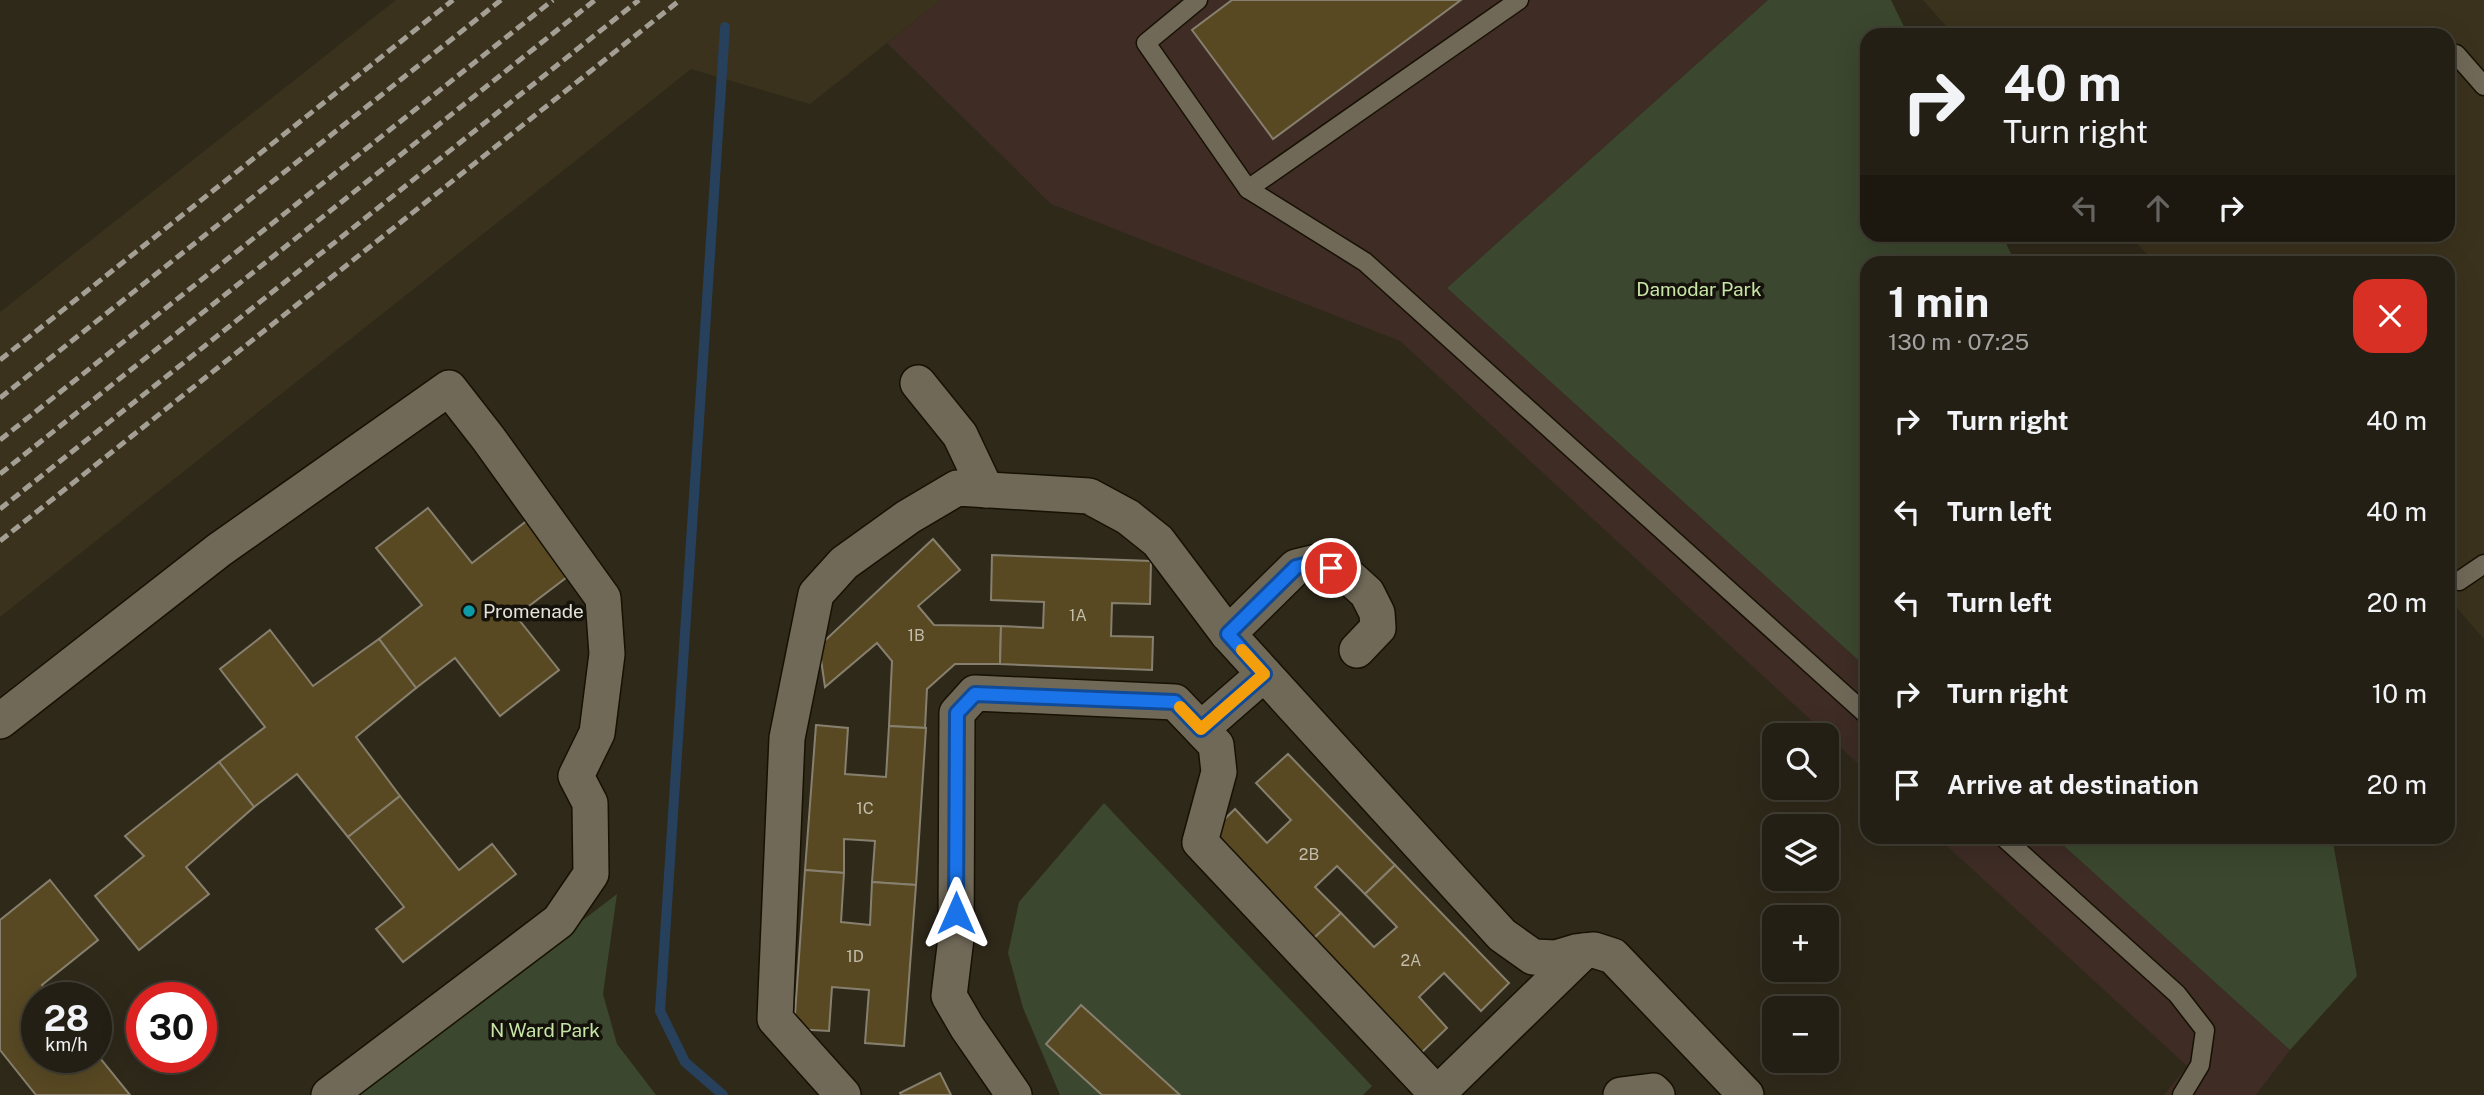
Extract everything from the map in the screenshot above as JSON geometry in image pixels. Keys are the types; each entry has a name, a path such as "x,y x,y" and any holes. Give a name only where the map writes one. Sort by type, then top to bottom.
{"street":[{"path":"918,383 960,435 986,490"},
{"path":"0,721 219,550 449,388 603,598 607,654 597,733 576,776 590,803 591,874 559,921 329,1095"},
{"path":"843,1095 775,1019 787,738 816,594 844,563 908,517 957,488 1089,496 1128,517 1158,541 1228,634 1502,935 1533,957 1556,958 1594,950 1613,956 1746,1095"},
{"path":"1228,634 1296,567 1317,562 1345,573 1367,593 1377,613 1378,628 1357,650"},
{"path":"1201,729 1264,674"},
{"path":"1014,1095 967,1027 950,996 956,938 957,713 975,694 1175,702 1216,745 1219,772 1200,842 1436,1095 1584,951"},
{"path":"1621,1095 1653,1091 1657,1095"}],"lane":[{"path":"1198,0 1146,43 1248,188 1365,262 1860,709"},
{"path":"1248,188 1519,0"},
{"path":"2456,54 2484,86"},
{"path":"2459,581 2484,564"},
{"path":"2011,844 2177,994 2205,1030 2200,1065 2182,1095"}],"shaded area":[{"path":"396,0 941,0 810,104 691,69 0,617 0,312"},
{"path":"941,0 1768,0 1447,288 1860,662 1860,766 1839,746 1839,723 1814,723 1400,341 1051,204 887,43"},
{"path":"1923,0 2484,0 2484,639 2455,606 2455,256 2148,256 2135,242 2455,242 2455,28 1948,28"},
{"path":"1945,844 2062,844 2290,1050 2256,1095 2164,1095 2187,1066"}],"green space":[{"name":"Damodar Park","path":"1768,0 1891,0 1905,28 1860,28 1860,242 2005,242 2012,256 1860,256 1860,662 1447,288"},
{"path":"1104,803 1372,1086 1363,1095 1060,1095 1023,1008 1008,953 1019,902"},
{"path":"2062,844 2333,844 2357,976 2290,1050"},
{"name":"N Ward Park","path":"617,894 603,994 617,1044 656,1095 354,1095"}],"building":[{"path":"1232,0 1461,0 1273,139 1192,30"},
{"name":"Promenade","path":"428,508 472,563 528,520 571,574 516,616 559,670 500,716 455,658 416,688 379,639 422,605 376,548"},
{"path":"933,539 960,570 918,606 934,625 1001,626 1000,664 955,664 927,689 925,728 889,726 892,661 877,643 825,687 819,646"},
{"path":"992,555 1151,561 1150,604 1112,603 1111,636 1153,637 1152,670 1000,664 1001,626 1043,628 1044,602 991,600"},
{"path":"270,630 313,686 379,639 416,688 356,737 400,796 348,837 297,774 254,807 219,762 265,727 220,669"},
{"path":"816,725 848,728 845,774 886,777 889,726 926,728 916,885 872,882 875,841 844,839 844,873 805,870"},
{"path":"1288,754 1395,865 1365,894 1337,866 1315,887 1341,913 1314,938 1212,831 1235,809 1267,843 1291,820 1256,783"},
{"path":"219,762 254,807 186,867 209,894 139,950 95,896 144,856 125,836"},
{"path":"400,796 459,870 492,844 516,874 403,962 376,929 404,907 348,837"},
{"path":"1395,865 1509,983 1481,1011 1444,973 1419,997 1447,1028 1421,1053 1314,938 1341,913 1374,947 1397,927 1365,894"},
{"path":"805,870 844,873 841,922 870,925 872,882 916,885 904,1046 865,1043 869,990 832,987 829,1031 794,1029"},
{"path":"50,880 98,940 46,982 21,982 21,1073 112,1073 130,1095 36,1095 0,1050 0,920"},
{"path":"1081,1005 1180,1095 1102,1095 1046,1044"},
{"path":"940,1073 951,1095 901,1095 900,1093"}],"waterway":[{"path":"723,1095 685,1062 660,1011 725,27"}],"railway":[{"path":"0,360 453,0"},
{"path":"0,398 501,0"},
{"path":"0,440 553,0"},
{"path":"0,474 595,0"},
{"path":"0,509 639,0"},
{"path":"0,541 680,0"}],"slow traffic":[{"path":"1180,707 1201,729 1264,674 1242,650"}],"place":[{"name":"Promenade","path":"469,611"}],"route":[{"path":"956,913 957,713 975,694 1175,702 1201,729 1264,674 1228,634 1296,567 1317,562 1331,568"}]}
